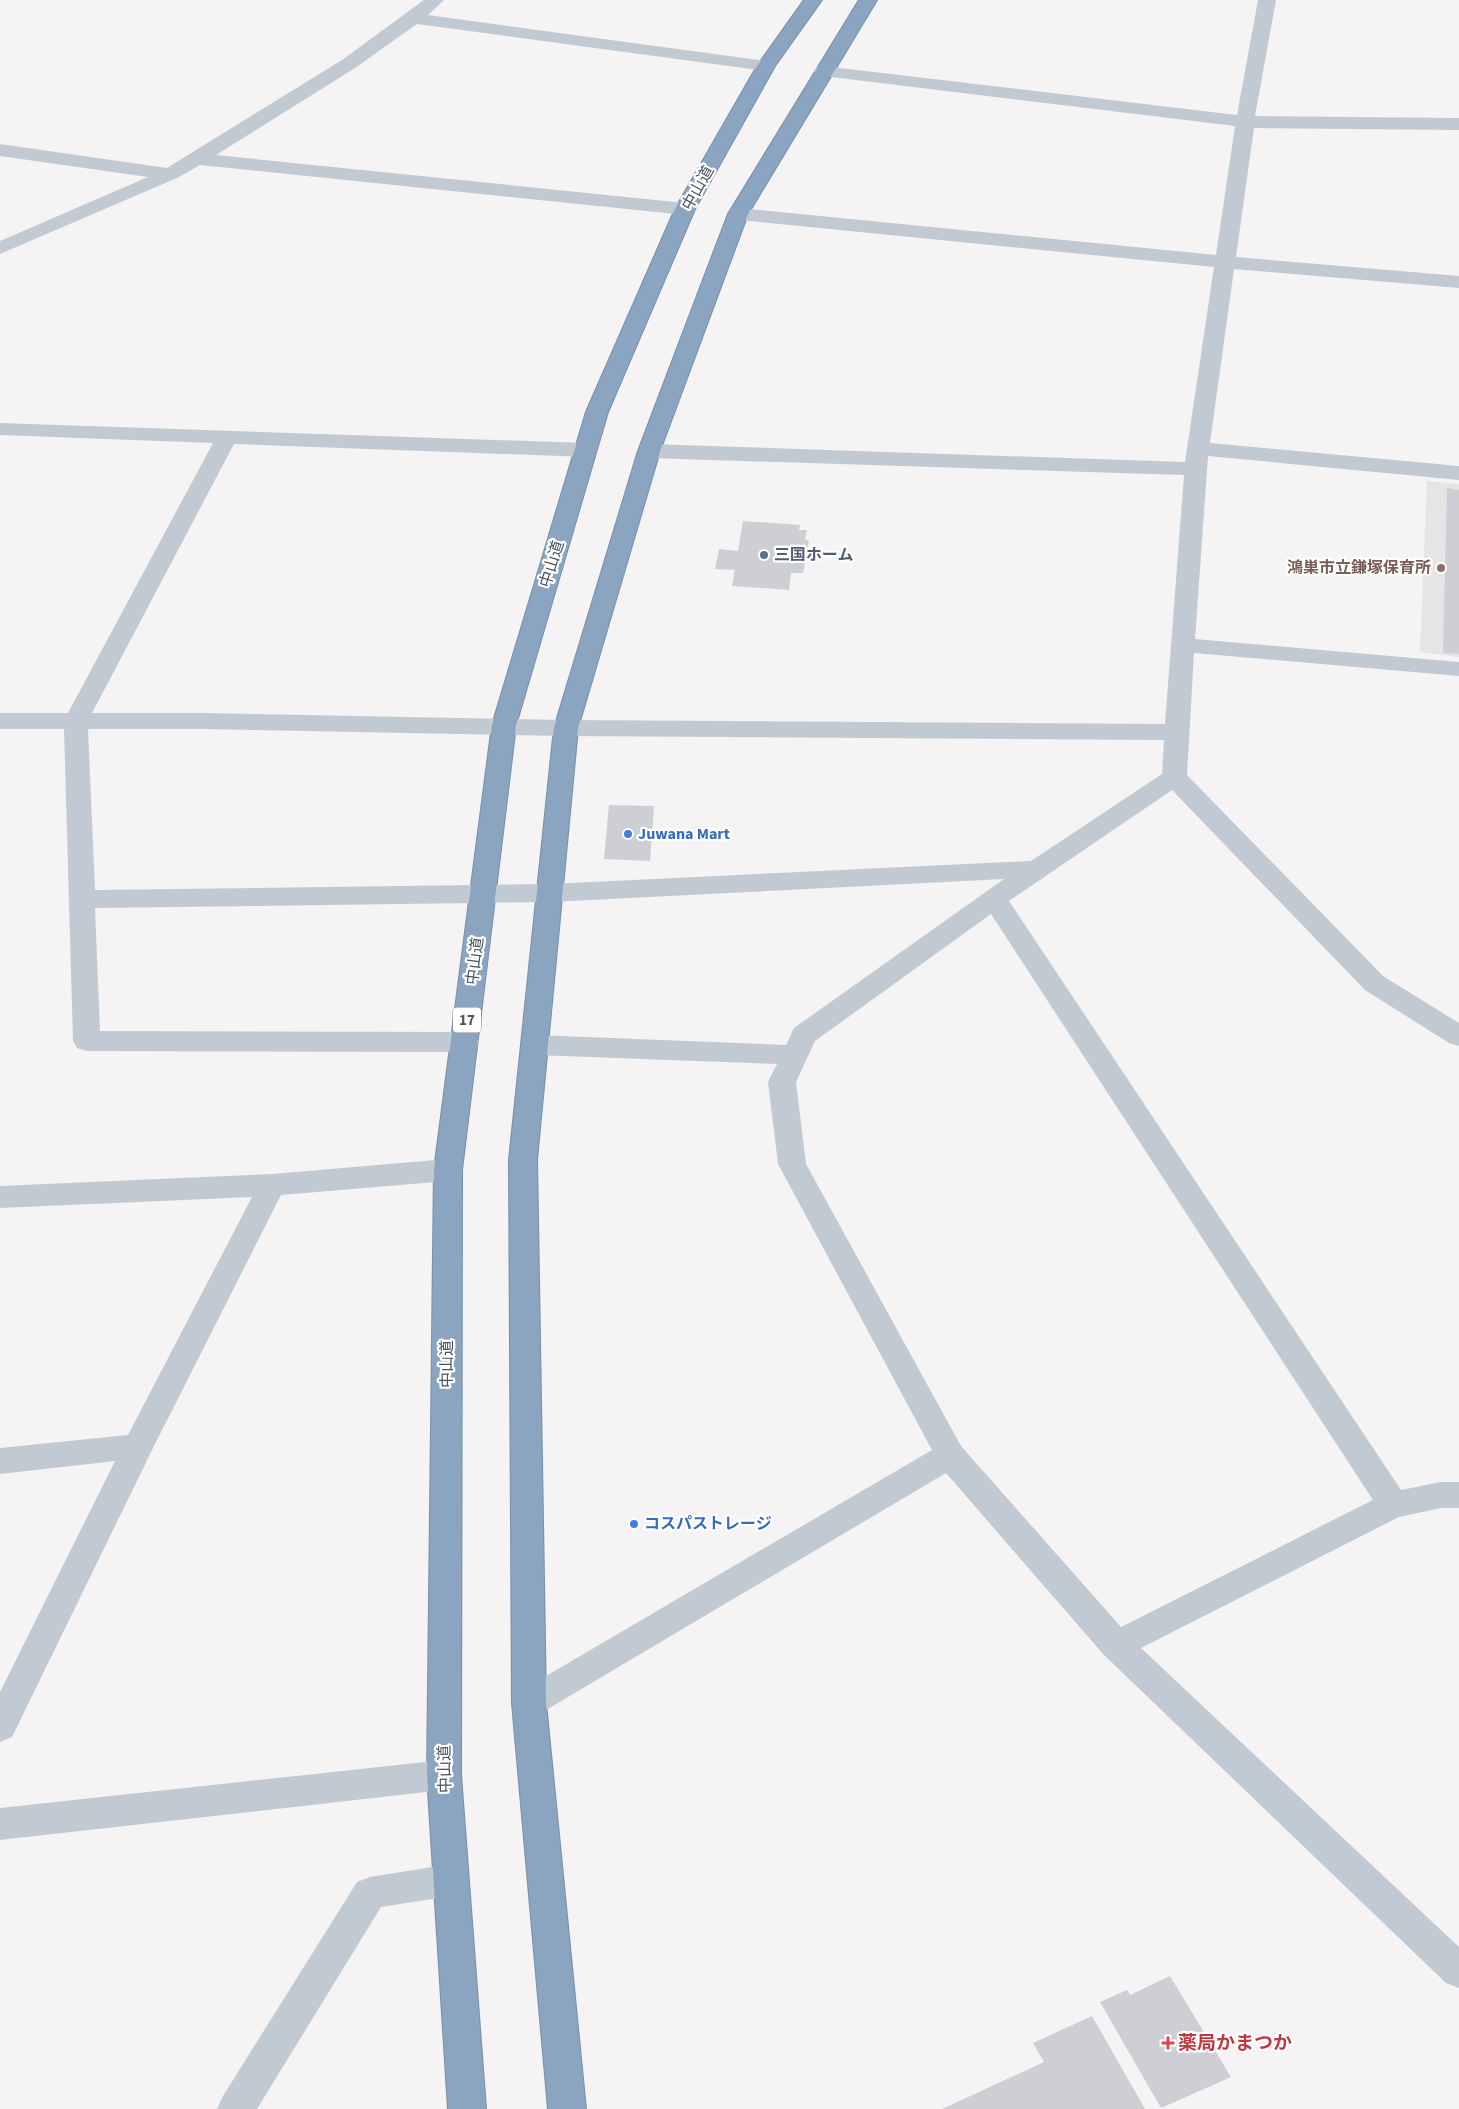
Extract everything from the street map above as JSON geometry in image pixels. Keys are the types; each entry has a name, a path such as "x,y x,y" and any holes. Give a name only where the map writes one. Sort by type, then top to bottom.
{"highway":[{"name":"中山道","path":"467,2109 444,1776 448,1170 504,725 597,412 685,209 766,66 813,0"},
{"path":"567,2109 529,1703 523,1160 566,728 649,451 738,214 823,71 868,0"}],"street":[{"path":"0,248 170,174 197,159 361,56 414,18 435,0"},
{"path":"1266,0 1245,122 1197,459 1174,777 1374,983 1459,1036"},
{"path":"414,18 766,66"},
{"path":"823,71 1245,122 1459,124"},
{"path":"0,150 170,174"},
{"path":"197,159 685,209"},
{"path":"738,214 1225,262 1459,282"},
{"path":"0,429 586,450"},
{"path":"227,437 76,721 87,1041 465,1042"},
{"path":"649,451 1197,459 1459,473"},
{"path":"1184,645 1459,669"},
{"path":"0,721 504,725 566,728 1177,732"},
{"path":"1174,777 994,898 804,1034 782,1082 792,1164 950,1455 1116,1645 1459,1971"},
{"path":"82,899 550,893 1037,869"},
{"path":"994,898 1393,1505"},
{"path":"535,1044 794,1055"},
{"path":"0,1197 272,1185 448,1170"},
{"path":"0,1727 138,1446 272,1185"},
{"path":"0,1461 138,1446"},
{"path":"529,1703 950,1455"},
{"path":"1116,1645 1393,1505 1441,1495 1459,1495"},
{"path":"0,1824 444,1776"},
{"path":"236,2109 370,1893 451,1880"}],"shaded area":[{"name":"鴻巣市立鎌塚保育所","path":"1427,481 1459,484 1459,657 1420,652"}],"building":[{"path":"1447,488 1459,490 1459,654 1443,653"},
{"path":"743,521 800,525 799,530 807,530 805,540 809,540 803,573 791,573 789,590 732,586 735,570 715,569 719,549 738,551"},
{"path":"609,805 654,806 650,861 604,859"},
{"path":"1170,1976 1231,2077 1161,2108 1100,2002 1127,1990 1130,1995"},
{"path":"1092,2016 1145,2109 942,2109 1044,2062 1033,2043"}],"place":[{"name":"三国ホーム","path":"764,555"},
{"name":"鴻巣市立鎌塚保育所","path":"1441,568"},
{"name":"Juwana Mart","path":"628,834"},
{"name":"コスパストレージ","path":"634,1524"},
{"name":"薬局かまつか","path":"1168,2043"}]}
